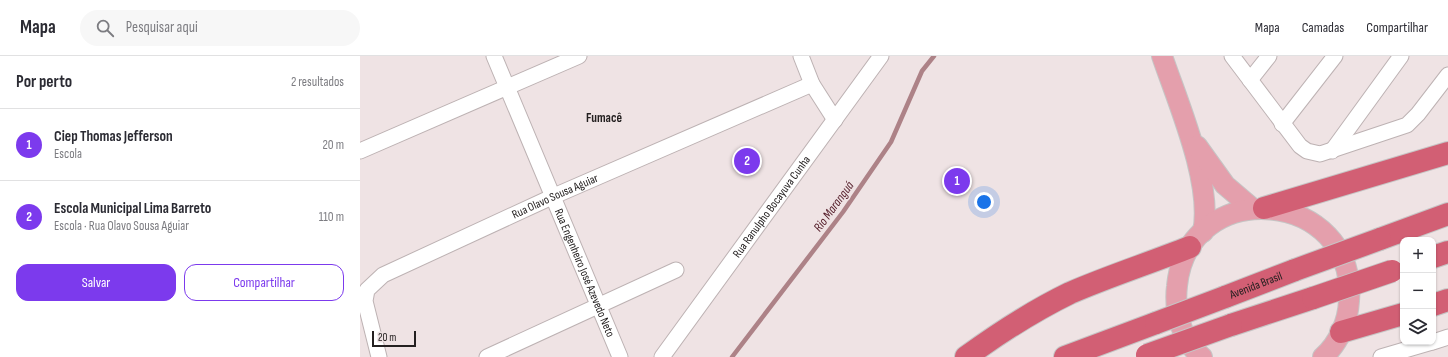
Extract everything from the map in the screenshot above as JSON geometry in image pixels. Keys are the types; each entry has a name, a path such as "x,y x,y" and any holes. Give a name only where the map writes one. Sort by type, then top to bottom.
{"highway":[{"path":"1258,208 1448,153"},
{"name":"Avenida Brasil","path":"1065,357 1448,214"},
{"path":"966,357 1032,313 1070,294 1196,239"},
{"path":"1436,256 1448,252"},
{"path":"1144,356 1398,269"},
{"path":"1436,303 1448,300"},
{"path":"1341,332 1400,315"}],"main road":[{"path":"1162,56 1190,135 1203,189 1205,214 1196,239 1178,273 1175,301 1182,329 1197,353 1202,357"},
{"path":"1190,135 1225,185 1258,208"},
{"path":"1196,239 1217,220 1234,212 1258,208 1286,211 1306,219 1323,232 1337,249 1346,268 1350,290 1348,312 1341,332 1323,357"}],"street":[{"name":"Rua Engenheiro José Azevedo Neto","path":"494,56 554,196 620,357"},
{"path":"360,151 579,56"},
{"path":"801,56 812,84 835,120"},
{"name":"Rua Ranulpho Bocayuva Cunha","path":"662,357 881,56"},
{"path":"1232,56 1282,124 1303,149 1320,154 1402,128 1411,122 1448,76"},
{"path":"1250,80 1269,56"},
{"path":"1282,124 1335,56"},
{"path":"1332,151 1401,56"},
{"name":"Rua Olavo Sousa Aguiar","path":"379,357 365,301 367,290 383,275 554,196 812,84"},
{"path":"487,357 676,270"},
{"path":"1436,341 1448,337"},
{"path":"1381,357 1422,345"}],"waterway":[{"name":"Rio Maranguá","path":"732,357 843,212 891,142 922,71 934,56"}],"place":[{"name":"Escola Municipal Lima Barreto","path":"747,161"},
{"name":"Ciep Thomas Jefferson","path":"957,181"}],"district":[{"name":"Fumacê","path":"604,117"}]}
